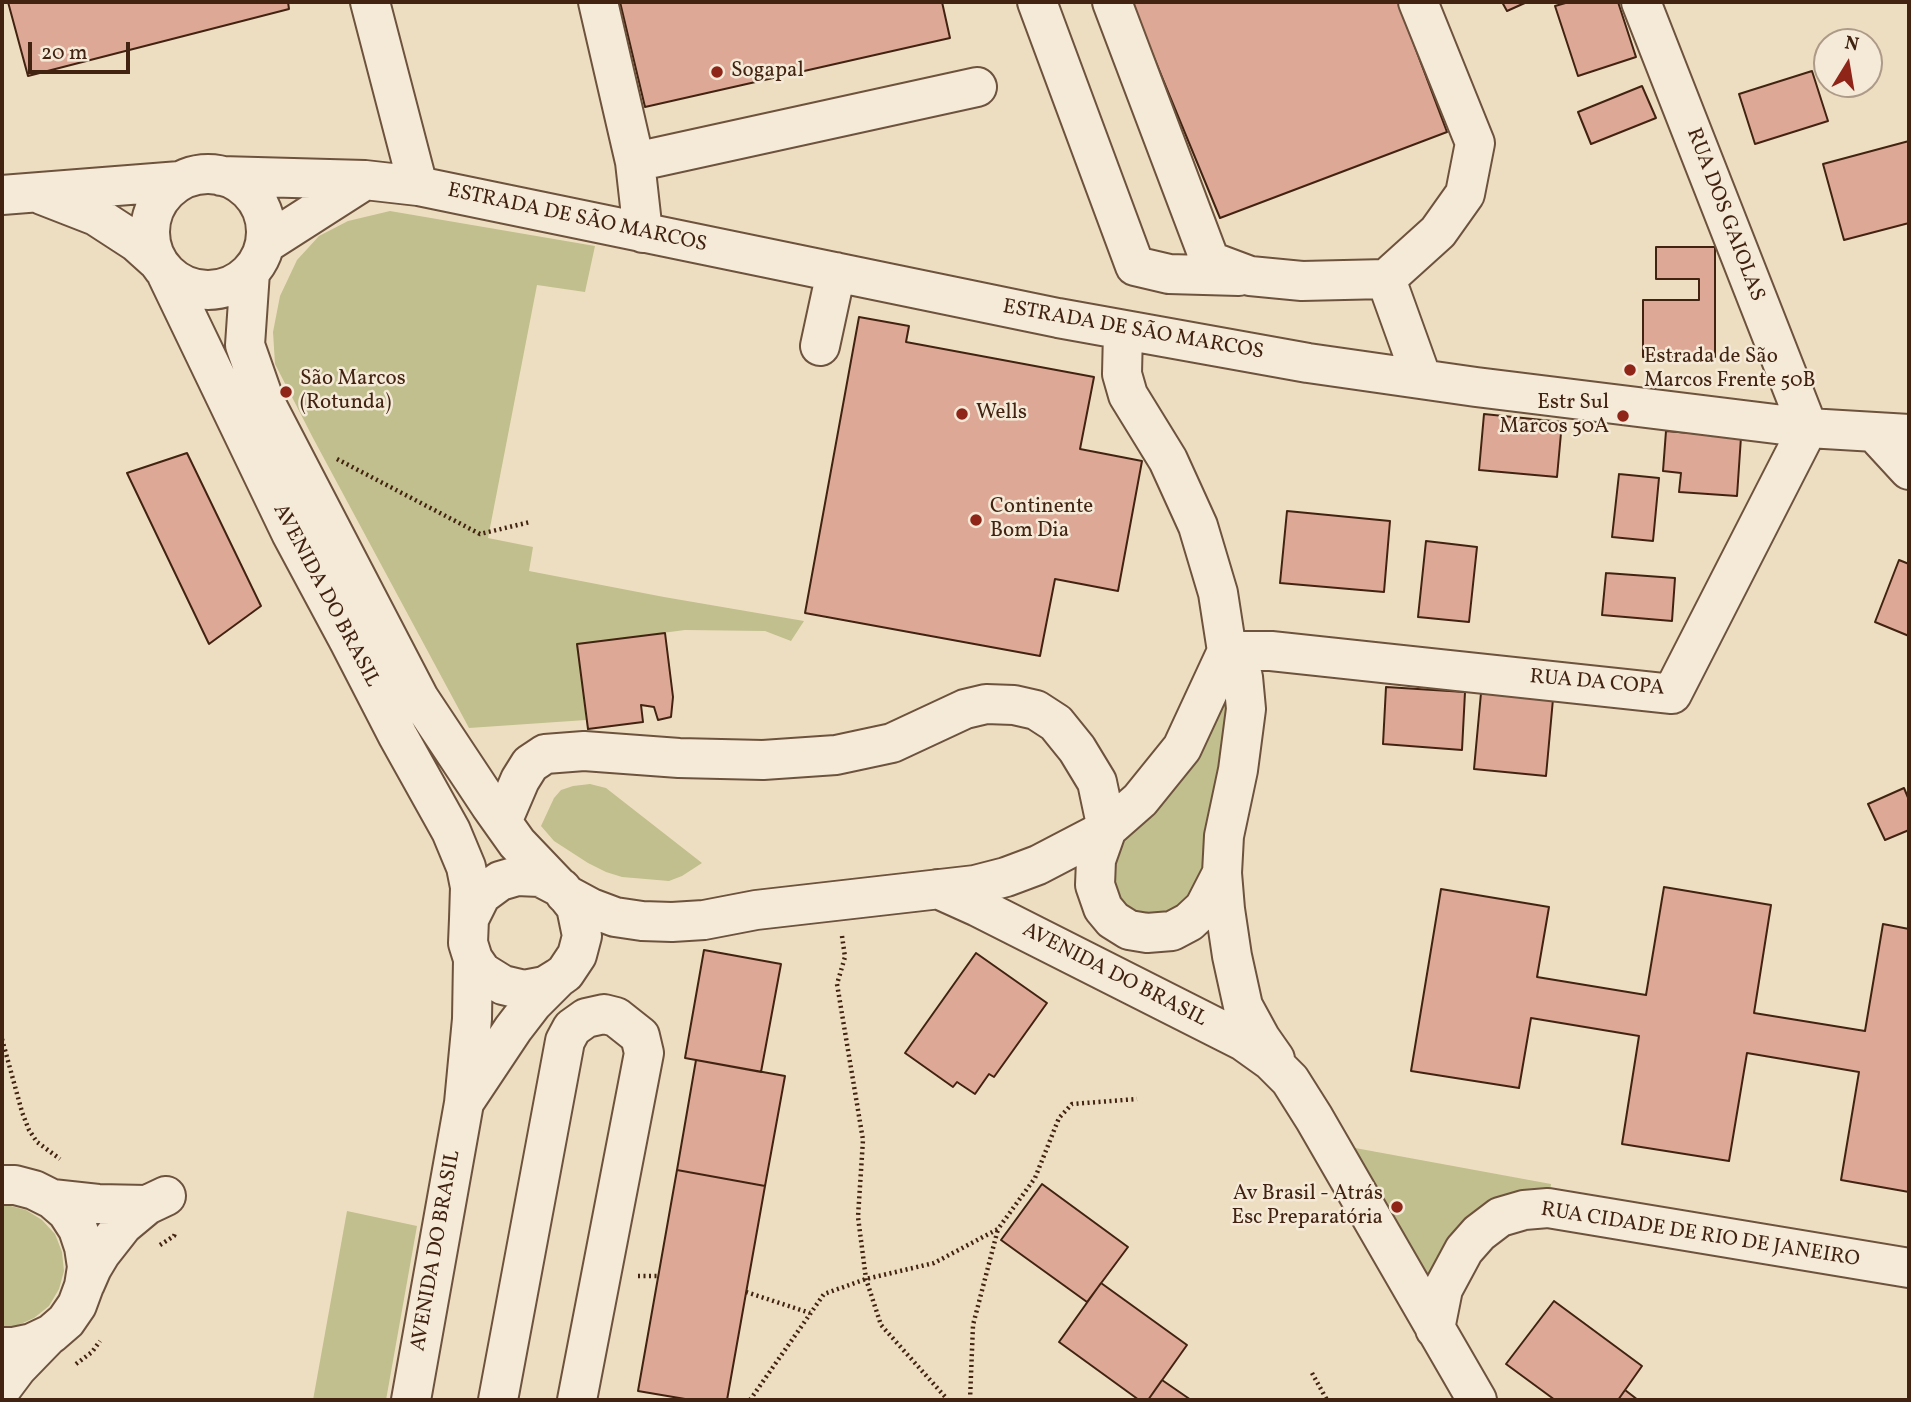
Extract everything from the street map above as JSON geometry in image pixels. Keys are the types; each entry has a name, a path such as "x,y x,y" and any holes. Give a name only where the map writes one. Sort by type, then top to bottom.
{"street":[{"path":"369,2 418,186"},
{"path":"598,2 635,162 643,233"},
{"path":"1037,2 1135,265 1169,274 1250,276 1302,281 1386,279 1438,232 1465,194 1475,144 1419,2"},
{"path":"1112,2 1210,261 1250,276"},
{"name":"RUA DOS GAIOLAS","path":"1641,2 1808,428"},
{"path":"635,162 977,87"},
{"path":"162,267 150,243 150,224 155,207 165,192 180,181 207,174 235,181 257,201 266,229 257,258"},
{"name":"ESTRADA DE SÃO MARCOS","path":"221,176 365,180 418,186 1123,331 1308,363 1808,428 1892,433"},
{"path":"18,193 96,216 136,242 182,285 200,290 218,290 236,284 257,258 365,180"},
{"path":"18,193 180,181"},
{"name":"AVENIDA DO BRASIL","path":"257,258 245,345 265,402 419,698 517,843 563,891 591,908 615,917 672,922 938,889 1243,1041 1271,1061 1290,1080 1476,1400"},
{"name":"AVENIDA DO BRASIL","path":"162,267 291,533 451,831 466,867 470,887 468,919"},
{"path":"820,346 836,272"},
{"path":"1386,279 1422,379"},
{"path":"1123,331 1122,373 1128,395 1168,460 1198,526 1218,593 1227,651 1243,677 1246,709 1238,770 1224,836 1222,873 1232,956 1243,1006 1261,1039 1290,1080"},
{"name":"RUA DA COPA","path":"1227,651 1271,651 1672,694 1808,428"},
{"path":"1892,433 1909,470"},
{"path":"938,889 975,885 1006,877 1038,865 1107,829 1140,800 1182,748 1227,651"},
{"path":"502,822 520,779 530,764 545,754 584,751 679,758 763,760 835,755 892,743 965,709 986,704 1014,705 1036,710 1056,723 1077,749 1097,782 1107,829 1096,860 1095,885 1103,908 1113,920 1129,930 1147,933 1172,931 1189,922 1204,908 1222,873"},
{"path":"517,876 540,877 563,891 576,907 582,936 577,955 565,973 545,986 524,990 503,985 482,972 468,943 468,919 481,895 500,881 517,876"},
{"name":"AVENIDA DO BRASIL","path":"411,1400 464,1102 472,1019 473,958"},
{"path":"464,1102 513,1029 533,1003 558,978"},
{"path":"498,1400 565,1041 572,1028 586,1018 604,1013 616,1017 640,1036 644,1053 577,1400"},
{"path":"2,1155 29,1191 67,1212 78,1229 87,1267 84,1286"},
{"path":"2,1388 17,1368 66,1321 77,1305 101,1252 123,1225 156,1200 98,1204 29,1191"},
{"name":"RUA CIDADE DE RIO DE JANEIRO","path":"1435,1329 1443,1289 1464,1250 1479,1233 1500,1217 1524,1210 1548,1208 1909,1268"},
{"path":"2,1347 32,1343 51,1334"}],"path":[{"path":"335,458 480,534 530,522"},
{"path":"838,901 845,957 837,984 863,1140 858,1217 866,1279 881,1325 948,1400"},
{"path":"970,1400 973,1325 998,1229 1035,1178 1059,1118 1073,1104 1137,1099"},
{"path":"750,1400 824,1294 866,1279 934,1263 998,1229"},
{"path":"746,1292 810,1313"},
{"path":"1312,1373 1327,1400"}],"shaded area":[{"path":"390,211 595,246 585,292 537,285 488,538 533,547 529,571 804,621 791,641 765,631 685,630 578,644 586,720 469,728 275,364 273,332 280,296 297,260 319,236 348,221"},
{"path":"1227,675 1229,760 1214,860 1178,923 1119,914 1108,866 1120,837"},
{"path":"590,784 606,788 702,863 669,881 622,877 588,863 554,841 541,826 554,798 561,790"},
{"path":"1328,1143 1551,1184 1548,1208 1500,1217 1435,1329"},
{"path":"2,1206 26,1210 42,1220 55,1234 62,1252 64,1271 59,1289 49,1306 34,1318 16,1326 2,1326"},
{"path":"347,1211 417,1226 386,1400 313,1400"}],"building":[{"path":"8,2 288,2 289,9 28,76"},
{"name":"Sogapal","path":"620,2 942,2 950,38 645,107"},
{"path":"1131,2 1398,2 1447,132 1220,218"},
{"path":"1502,2 1527,2 1507,11"},
{"path":"1569,2 1618,2 1636,57 1578,76 1555,6"},
{"path":"1812,71 1813,98 1821,98 1828,121 1755,144 1739,94"},
{"path":"1642,86 1656,118 1591,144 1578,112"},
{"path":"1909,141 1909,223 1844,240 1823,164"},
{"path":"1656,247 1715,247 1715,357 1643,357 1643,300 1699,300 1699,279 1656,279"},
{"name":"Continente Bom Dia","path":"859,317 909,326 906,342 1094,377 1080,449 1142,461 1118,591 1055,579 1040,656 805,613"},
{"path":"1484,414 1562,422 1557,477 1479,470"},
{"path":"1666,431 1741,437 1737,496 1679,492 1681,473 1663,471"},
{"path":"187,453 261,606 209,644 127,473"},
{"path":"1619,474 1659,478 1653,541 1612,537"},
{"path":"1287,511 1390,521 1384,592 1280,583"},
{"path":"1426,541 1477,547 1469,622 1418,617"},
{"path":"1899,560 1909,564 1909,636 1875,622"},
{"path":"1606,573 1675,578 1672,621 1602,615"},
{"path":"665,633 673,697 671,717 658,720 654,707 641,705 643,722 588,729 577,644"},
{"path":"1386,687 1465,692 1462,750 1383,744"},
{"path":"1481,693 1553,699 1546,776 1474,769"},
{"path":"1904,788 1909,800 1909,830 1885,840 1868,804"},
{"path":"1664,887 1771,905 1754,1013 1865,1031 1883,924 1909,929 1909,1192 1841,1180 1859,1072 1747,1053 1729,1161 1622,1144 1639,1036 1531,1018 1519,1088 1411,1071 1441,889 1549,907 1537,977 1646,995"},
{"path":"704,950 781,964 761,1072 685,1058"},
{"path":"976,953 1047,1003 994,1077 989,1074 975,1094 957,1082 953,1087 905,1053"},
{"path":"696,1060 785,1076 765,1186 677,1170"},
{"path":"677,1170 765,1186 727,1400 691,1400 638,1391"},
{"path":"1042,1184 1128,1247 1087,1302 1001,1240"},
{"path":"1101,1283 1187,1345 1148,1400 1139,1400 1059,1342"},
{"path":"1554,1301 1642,1366 1618,1400 1555,1400 1506,1364"},
{"path":"1162,1380 1191,1400 1148,1400"},
{"path":"1625,1390 1638,1400 1618,1400"}],"place":[{"name":"Sogapal","path":"717,72"},
{"name":"Estrada de São Marcos Frente 50B","path":"1630,370"},
{"name":"São Marcos (Rotunda)","path":"286,392"},
{"name":"Wells","path":"962,414"},
{"name":"Estr Sul Marcos 50A","path":"1623,416"},
{"name":"Continente Bom Dia","path":"976,520"},
{"name":"Av Brasil - Atrás Esc Preparatória","path":"1397,1207"}]}
